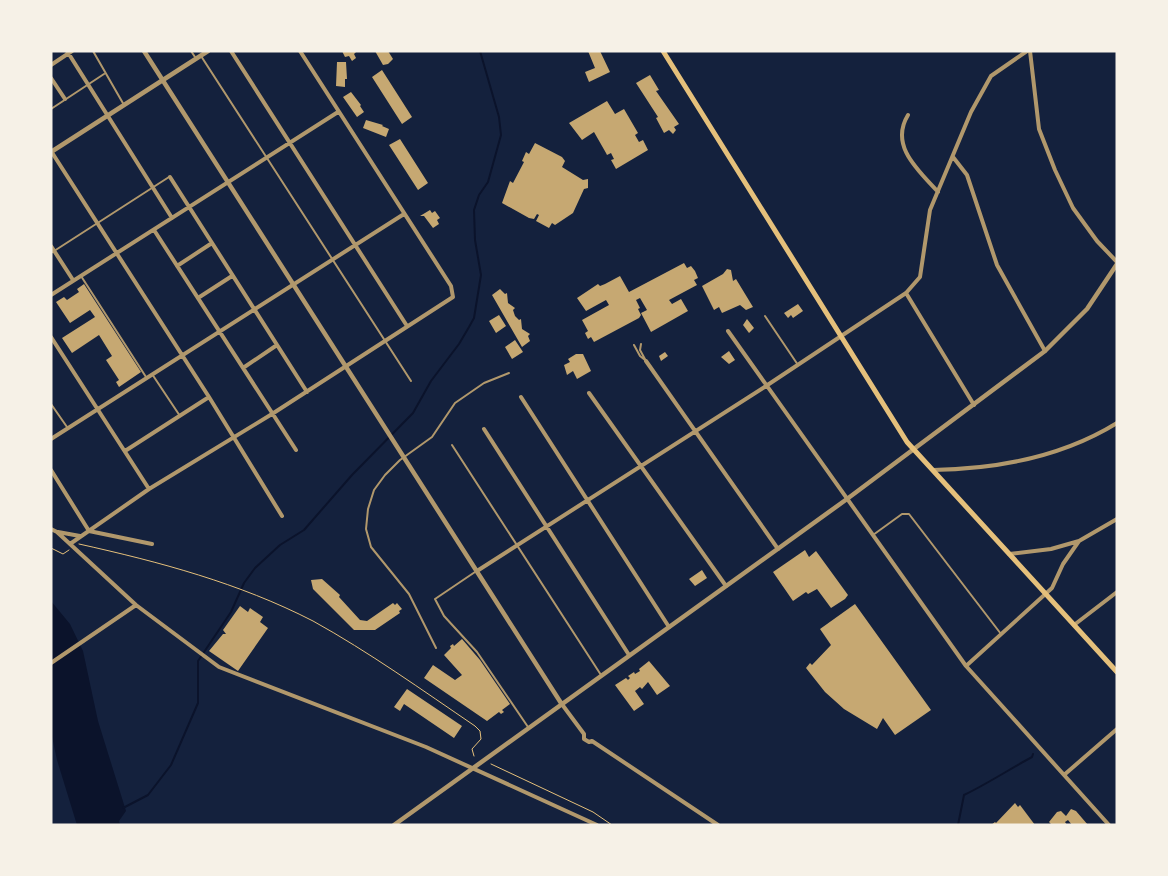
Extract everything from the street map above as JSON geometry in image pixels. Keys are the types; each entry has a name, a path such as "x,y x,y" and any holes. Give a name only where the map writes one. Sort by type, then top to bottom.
{"main road":[{"path":"663,51 841,337 914,450 1117,672"}],"street":[{"path":"144,51 561,703 584,734 592,736 592,741 718,825"},
{"path":"208,51 51,151 209,397 282,516"},
{"path":"231,51 407,326"},
{"path":"70,544 148,489 272,414 450,300 454,294 300,51"},
{"path":"394,825 561,703 847,500 1045,351 1087,309 1117,263 1097,241 1073,208 1055,170 1039,129 1028,51 991,76 971,112 930,210 920,277 906,293 766,386 477,571"},
{"path":"51,65 69,52 172,218"},
{"path":"51,78 65,99"},
{"path":"51,295 338,112"},
{"path":"908,115 901,134 907,156 938,192"},
{"path":"953,157 967,175 997,265 1045,351"},
{"path":"170,177 306,392"},
{"path":"51,439 404,214"},
{"path":"154,230 296,450"},
{"path":"177,266 212,244"},
{"path":"51,246 53,252 73,280"},
{"path":"198,298 232,276"},
{"path":"906,293 974,405"},
{"path":"728,331 966,666 1109,825"},
{"path":"51,337 148,489"},
{"path":"244,368 277,345"},
{"path":"646,361 778,548"},
{"path":"589,394 726,586"},
{"path":"125,451 209,397"},
{"path":"521,397 669,627"},
{"path":"933,470 995,466 1021,461 1104,431 1117,423"},
{"path":"484,429 629,655"},
{"path":"51,470 89,531 152,544"},
{"path":"1009,554 1051,549 1079,541 1117,519"},
{"path":"51,529 57,532 136,605 204,656 234,674 474,767 597,825"},
{"path":"57,532 80,536"},
{"path":"966,666 1046,594 1079,541"},
{"path":"1074,625 1117,592"},
{"path":"51,663 136,605"},
{"path":"1064,775 1117,729"}],"lane":[{"path":"93,51 105,71 104,74 124,105"},
{"path":"191,51 196,59"},
{"path":"201,56 411,381"},
{"path":"51,108 104,74"},
{"path":"53,252 170,177"},
{"path":"81,276 146,377"},
{"path":"765,316 798,365"},
{"path":"641,344 640,350 646,361"},
{"path":"634,345 646,361"},
{"path":"436,648 409,594 378,558 367,536 368,509 374,490 388,471 404,456 432,437 452,406 484,383 509,373"},
{"path":"152,374 180,416"},
{"path":"51,404 68,429"},
{"path":"452,445 601,675"},
{"path":"873,535 902,514 909,514 1001,634"},
{"path":"477,571 434,599 444,616 477,652 528,727"}],"path":[{"path":"80,544 170,565 248,592 305,618 338,636 475,726 481,735 479,742 472,749 474,756"},
{"path":"51,548 63,554 69,550"},
{"path":"491,764 593,812 612,825"}],"water":[{"path":"51,601 70,624 83,651 98,721 126,811 119,821 120,825 77,825 57,760 51,732"}],"building":[{"path":"342,51 357,51 354,54 356,58 352,61 349,56 345,57"},
{"path":"375,51 388,51 393,59 388,64 383,65"},
{"path":"588,51 600,51 610,72 589,82 585,72 595,68"},
{"path":"337,62 346,62 347,79 345,79 345,87 336,86"},
{"path":"382,70 412,117 402,124 372,77"},
{"path":"650,75 659,90 656,91 679,124 674,127 676,130 673,134 669,130 664,133 656,118 658,117 636,83"},
{"path":"351,92 364,112 357,117 343,97"},
{"path":"607,101 615,114 624,109 638,133 635,135 639,142 643,140 648,150 616,169 611,160 614,159 611,153 607,155 594,132 582,140 569,123"},
{"path":"366,120 383,125 389,129 386,137 363,128"},
{"path":"400,139 428,183 418,190 389,145"},
{"path":"535,143 562,157 565,161 562,167 583,180 588,179 588,188 584,189 573,213 555,225 552,223 549,228 536,221 539,215 537,214 534,219 529,218 502,203 510,181 513,183 524,162 522,161 526,152 529,154"},
{"path":"430,210 432,213 435,211 440,218 437,220 439,224 433,228 424,216 420,216"},
{"path":"684,263 687,268 691,266 695,271 698,278 694,280 697,285 669,300 672,304 681,299 688,311 651,332 641,313 647,310 640,298 636,300 640,308 638,309 641,315 639,318 594,342 591,337 588,339 585,333 588,331 582,320 609,305 606,300 586,311 577,298 598,284 600,286 620,276 629,292"},
{"path":"727,269 731,270 733,281 736,279 753,307 746,310 740,305 722,313 719,307 714,310 702,286 723,274"},
{"path":"84,284 141,372 119,387 116,382 119,380 106,360 112,356 99,335 72,353 62,338 95,317 90,310 70,323 56,302 64,297 67,300 79,292 77,289"},
{"path":"500,289 505,294 507,293 508,303 515,308 513,310 515,316 519,320 521,319 522,329 530,334 528,336 530,341 522,347 492,295"},
{"path":"798,304 803,311 793,318 791,315 788,318 784,313"},
{"path":"499,315 506,326 496,333 489,321"},
{"path":"747,319 754,328 749,333 743,325"},
{"path":"515,340 523,352 512,359 505,347"},
{"path":"729,351 735,360 729,364 721,357"},
{"path":"665,352 668,356 661,361 659,356"},
{"path":"576,354 583,354 591,371 577,379 573,371 567,375 564,365 570,362 568,359"},
{"path":"805,550 809,557 816,551 848,595 831,608 817,589 808,594 806,592 793,601 773,572"},
{"path":"702,570 707,578 695,586 689,579"},
{"path":"322,579 340,595 339,597 360,620 367,621 393,603 395,605 397,603 402,609 399,611 400,613 375,630 354,630 313,589 311,580"},
{"path":"855,604 931,710 895,735 883,718 877,729 844,709 825,692 806,668 810,663 812,665 831,645 820,629"},
{"path":"240,606 248,612 250,608 263,617 260,622 268,628 238,671 209,651 223,634 226,634 223,630"},
{"path":"462,639 480,660 510,704 502,710 504,712 501,714 499,712 487,721 424,678 433,665 455,680 462,675 444,655 451,648 450,646 453,644 454,646"},
{"path":"649,661 670,686 657,695 648,682 642,689 640,687 635,691 644,704 634,711 615,685 626,678 628,680 630,678 628,676 640,671 639,669"},
{"path":"407,689 462,726 454,738 404,704 400,711 394,707"},
{"path":"1015,803 1018,807 1020,805 1035,825 991,825 996,823"},
{"path":"1071,809 1076,811 1088,825 1072,825 1068,820 1065,822 1067,825 1052,825 1049,822 1057,812 1061,811 1066,816"}],"waterway":[{"path":"123,808 148,795 171,765 198,703 198,661 231,612 244,583 255,568 280,545 304,530 352,475 413,413 431,381 459,344 474,318 481,275 475,240 474,210 479,195 488,182 501,135 499,117 480,51"},
{"path":"958,825 964,795 1032,757 1033,754"}]}
